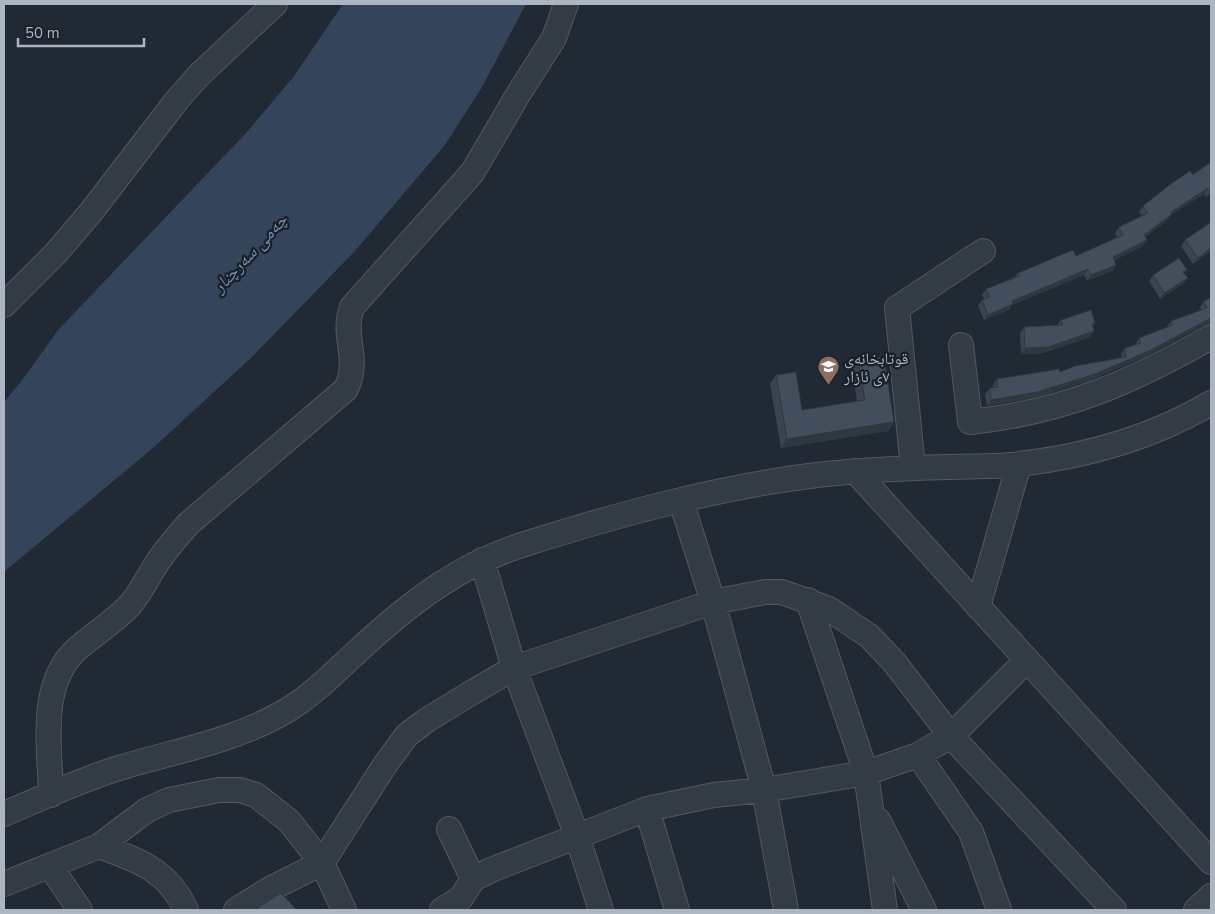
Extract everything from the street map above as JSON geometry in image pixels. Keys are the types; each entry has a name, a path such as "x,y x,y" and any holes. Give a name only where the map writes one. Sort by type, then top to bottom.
{"street":[{"path":"4,305 56,253 92,212 177,100 199,75 275,4"},
{"path":"51,794 50,708 54,686 63,666 76,650 113,621 130,604 171,543 188,524 329,406 346,389 354,366 348,326 352,307 472,173 491,144 519,93 551,44 560,26 566,4"},
{"path":"913,468 897,308 983,251"},
{"path":"961,345 970,422 1025,415 1084,399 1179,357 1211,337"},
{"path":"4,814 114,770 223,739 278,716 310,694 426,593 452,575 482,560 552,535 755,484 855,471 1019,464 1119,445 1167,428 1211,404"},
{"path":"978,607 1019,464"},
{"path":"855,471 1175,825 1211,862"},
{"path":"682,501 713,602 764,790 786,910"},
{"path":"482,560 514,668 577,836 601,910"},
{"path":"236,910 270,888 322,863 385,765 408,735 427,720 514,668 713,602 765,592 787,594 808,600 848,620 869,636 894,662 951,736 1114,910"},
{"path":"808,600 866,773 884,910"},
{"path":"442,910 462,898 472,879 647,809 714,795 764,790 866,773 918,755 951,736 1027,660"},
{"path":"918,755 971,832 999,910"},
{"path":"4,884 99,846 147,810 169,800 191,794 240,790 256,795 289,821 322,863 344,910"},
{"path":"869,803 924,910"},
{"path":"647,809 678,910"},
{"path":"450,829 472,879"},
{"path":"99,846 128,856 156,870 170,883 186,910"},
{"path":"50,866 80,910"},
{"path":"1196,910 1211,896"}],"water":[{"name":"چەمی سەرچنار","path":"343,4 526,4 481,89 445,145 355,251 252,357 153,448 4,572 4,402 58,330 247,132 294,76"}],"building":[{"path":"1211,162 1211,191 1208,188 1171,212 1172,214 1144,235 1147,240 1113,257 1116,265 1091,275 1088,269 1012,301 1013,304 988,315 982,300 990,297 986,289 1020,276 1018,273 1073,250 1076,256 1123,235 1119,227 1148,213 1143,206 1190,171 1193,175"},
{"path":"1211,222 1211,248 1198,258 1185,240"},
{"path":"1179,258 1187,270 1183,272 1188,278 1164,293 1153,275"},
{"path":"1211,298 1211,318 1151,350 1095,374 1037,392 991,400 990,388 998,387 997,379 1059,369 1060,372 1075,366 1126,357 1125,348 1141,343 1139,338 1173,325 1171,321 1207,308 1204,301"},
{"path":"1091,310 1095,323 1092,324 1094,331 1048,347 1025,348 1024,327 1063,325 1061,320"},
{"path":"884,357 894,422 787,439 776,375 796,372 802,410 865,400 858,361"},
{"path":"281,893 297,910 254,910"}],"place":[{"name":"قوتابخانەی ٧ی ئازار","path":"828,386"}]}
